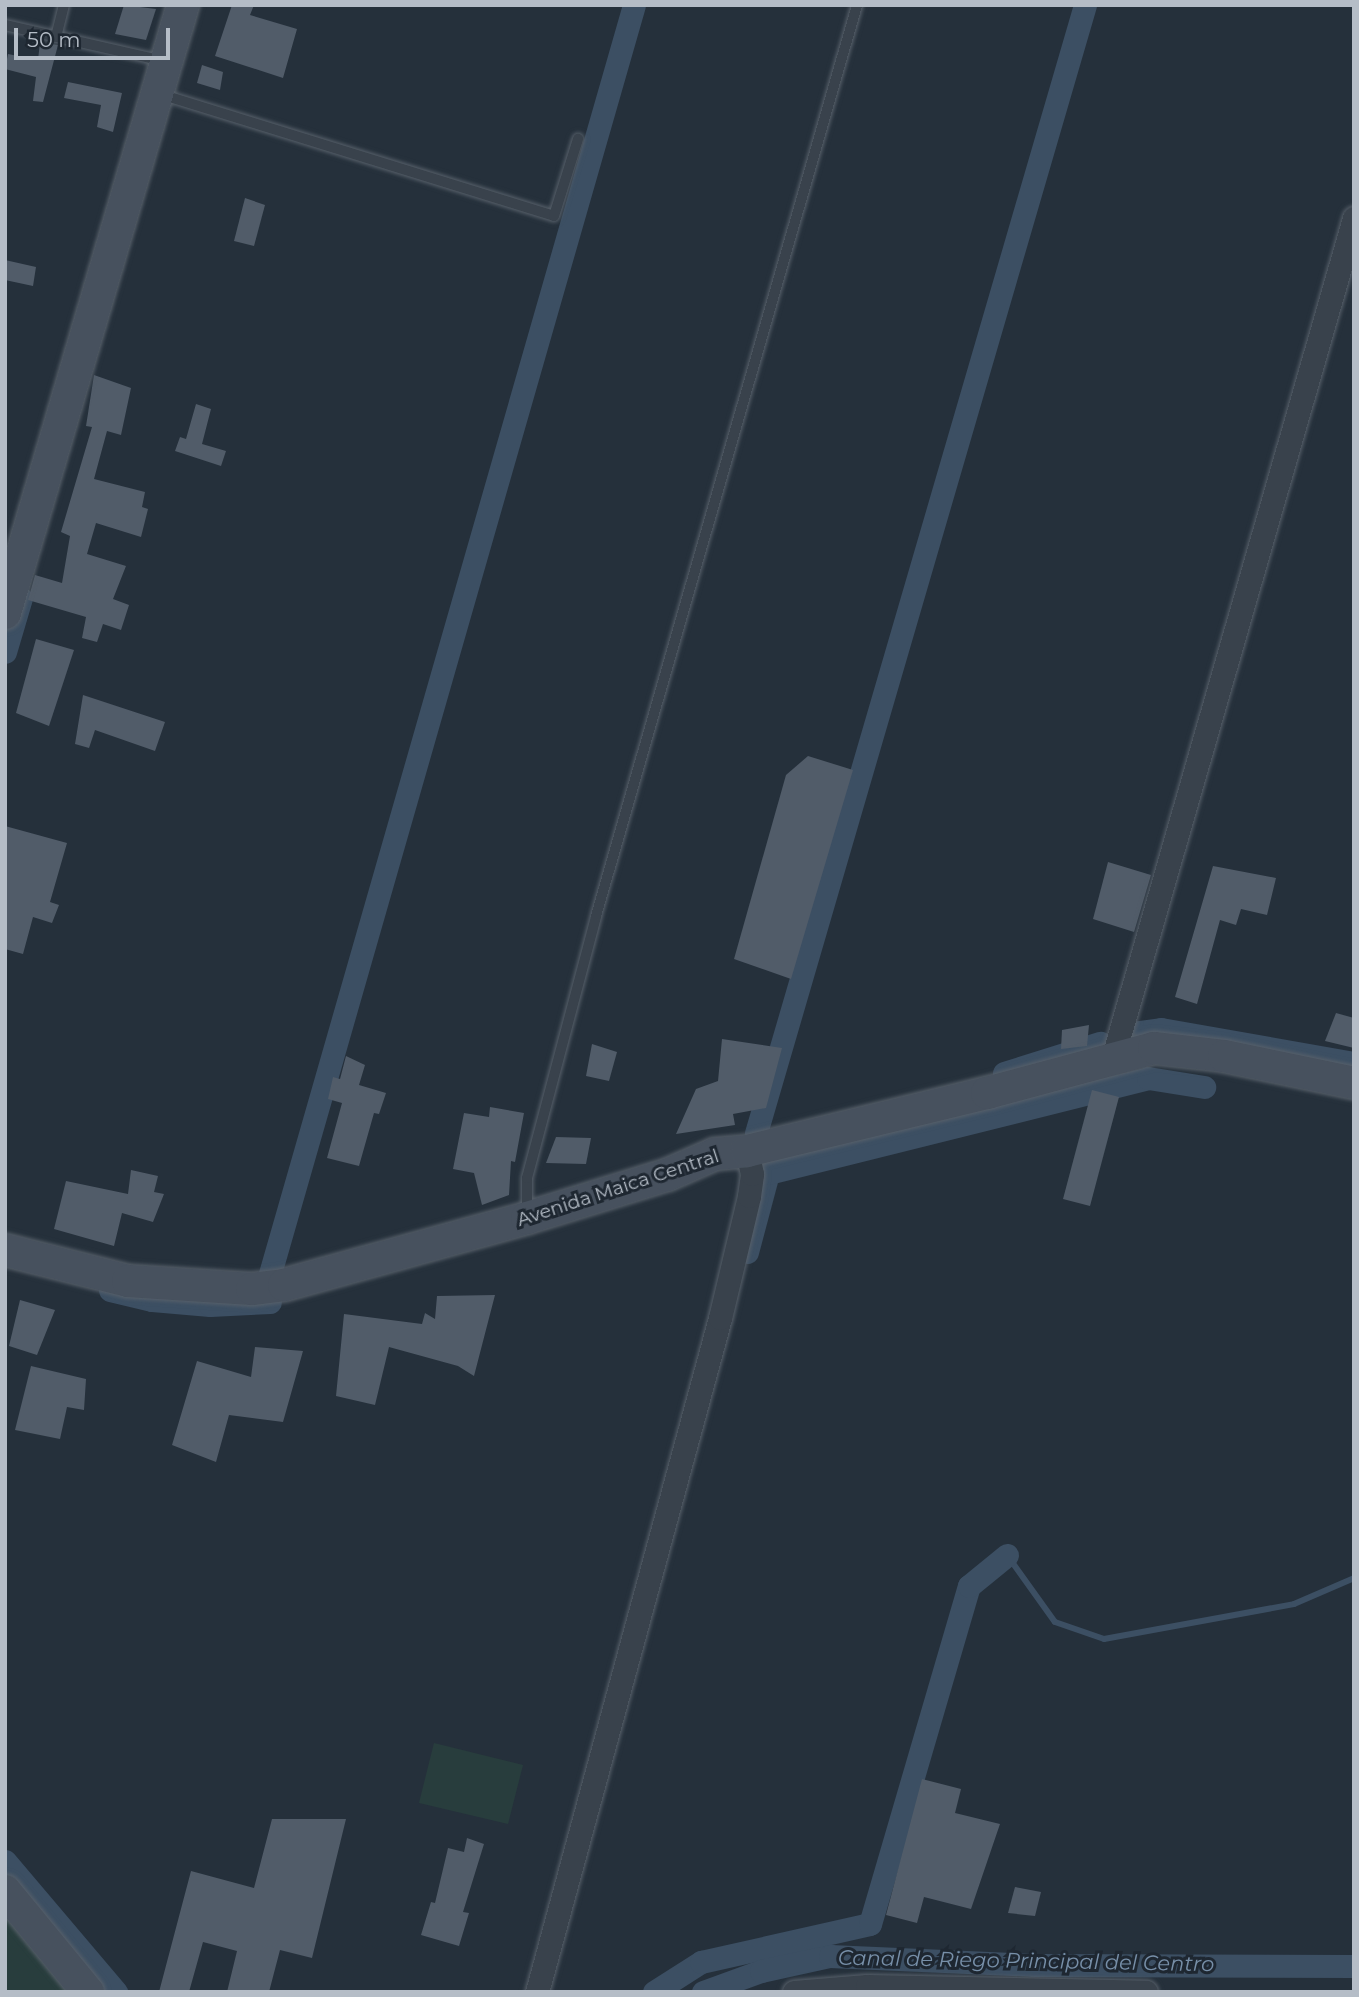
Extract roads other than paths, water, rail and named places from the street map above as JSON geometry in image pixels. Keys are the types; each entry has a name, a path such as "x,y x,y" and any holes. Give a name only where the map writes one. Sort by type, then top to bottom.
{"street":[{"path":"5,613 183,5"},
{"path":"1113,1056 1354,218"},
{"name":"Avenida Maica Central","path":"5,1250 128,1281 252,1289 284,1285 527,1218 667,1175 715,1154 747,1151 987,1093 1113,1056 1154,1048 1186,1050 1354,1083"},
{"path":"537,1992 720,1318 749,1196 752,1174 747,1151"},
{"path":"5,1891 88,1992"},
{"path":"794,1992 867,1986 1146,1992"}],"lane":[{"path":"56,37 64,5"},
{"path":"527,1218 527,1178 596,916 857,5"},
{"path":"5,25 166,61"},
{"path":"157,93 554,216 578,139"}],"waterway":[{"path":"269,1277 634,5"},
{"path":"756,1133 1085,5"},
{"path":"5,652 21,598"},
{"path":"1133,1033 1161,1029 1354,1063"},
{"path":"1004,1073 1100,1043"},
{"path":"747,1252 768,1173 1148,1078 1204,1087"},
{"path":"110,1290 152,1300 210,1305 270,1302"},
{"path":"1007,1555 1055,1622 1104,1639 1294,1604 1354,1578"},
{"path":"654,1992 701,1962 870,1924 969,1586 1007,1555"},
{"path":"5,1861 116,1992"},
{"name":"Canal de Riego Principal del Centro","path":"703,1992 761,1971 830,1956 1034,1965 1354,1966"}]}
